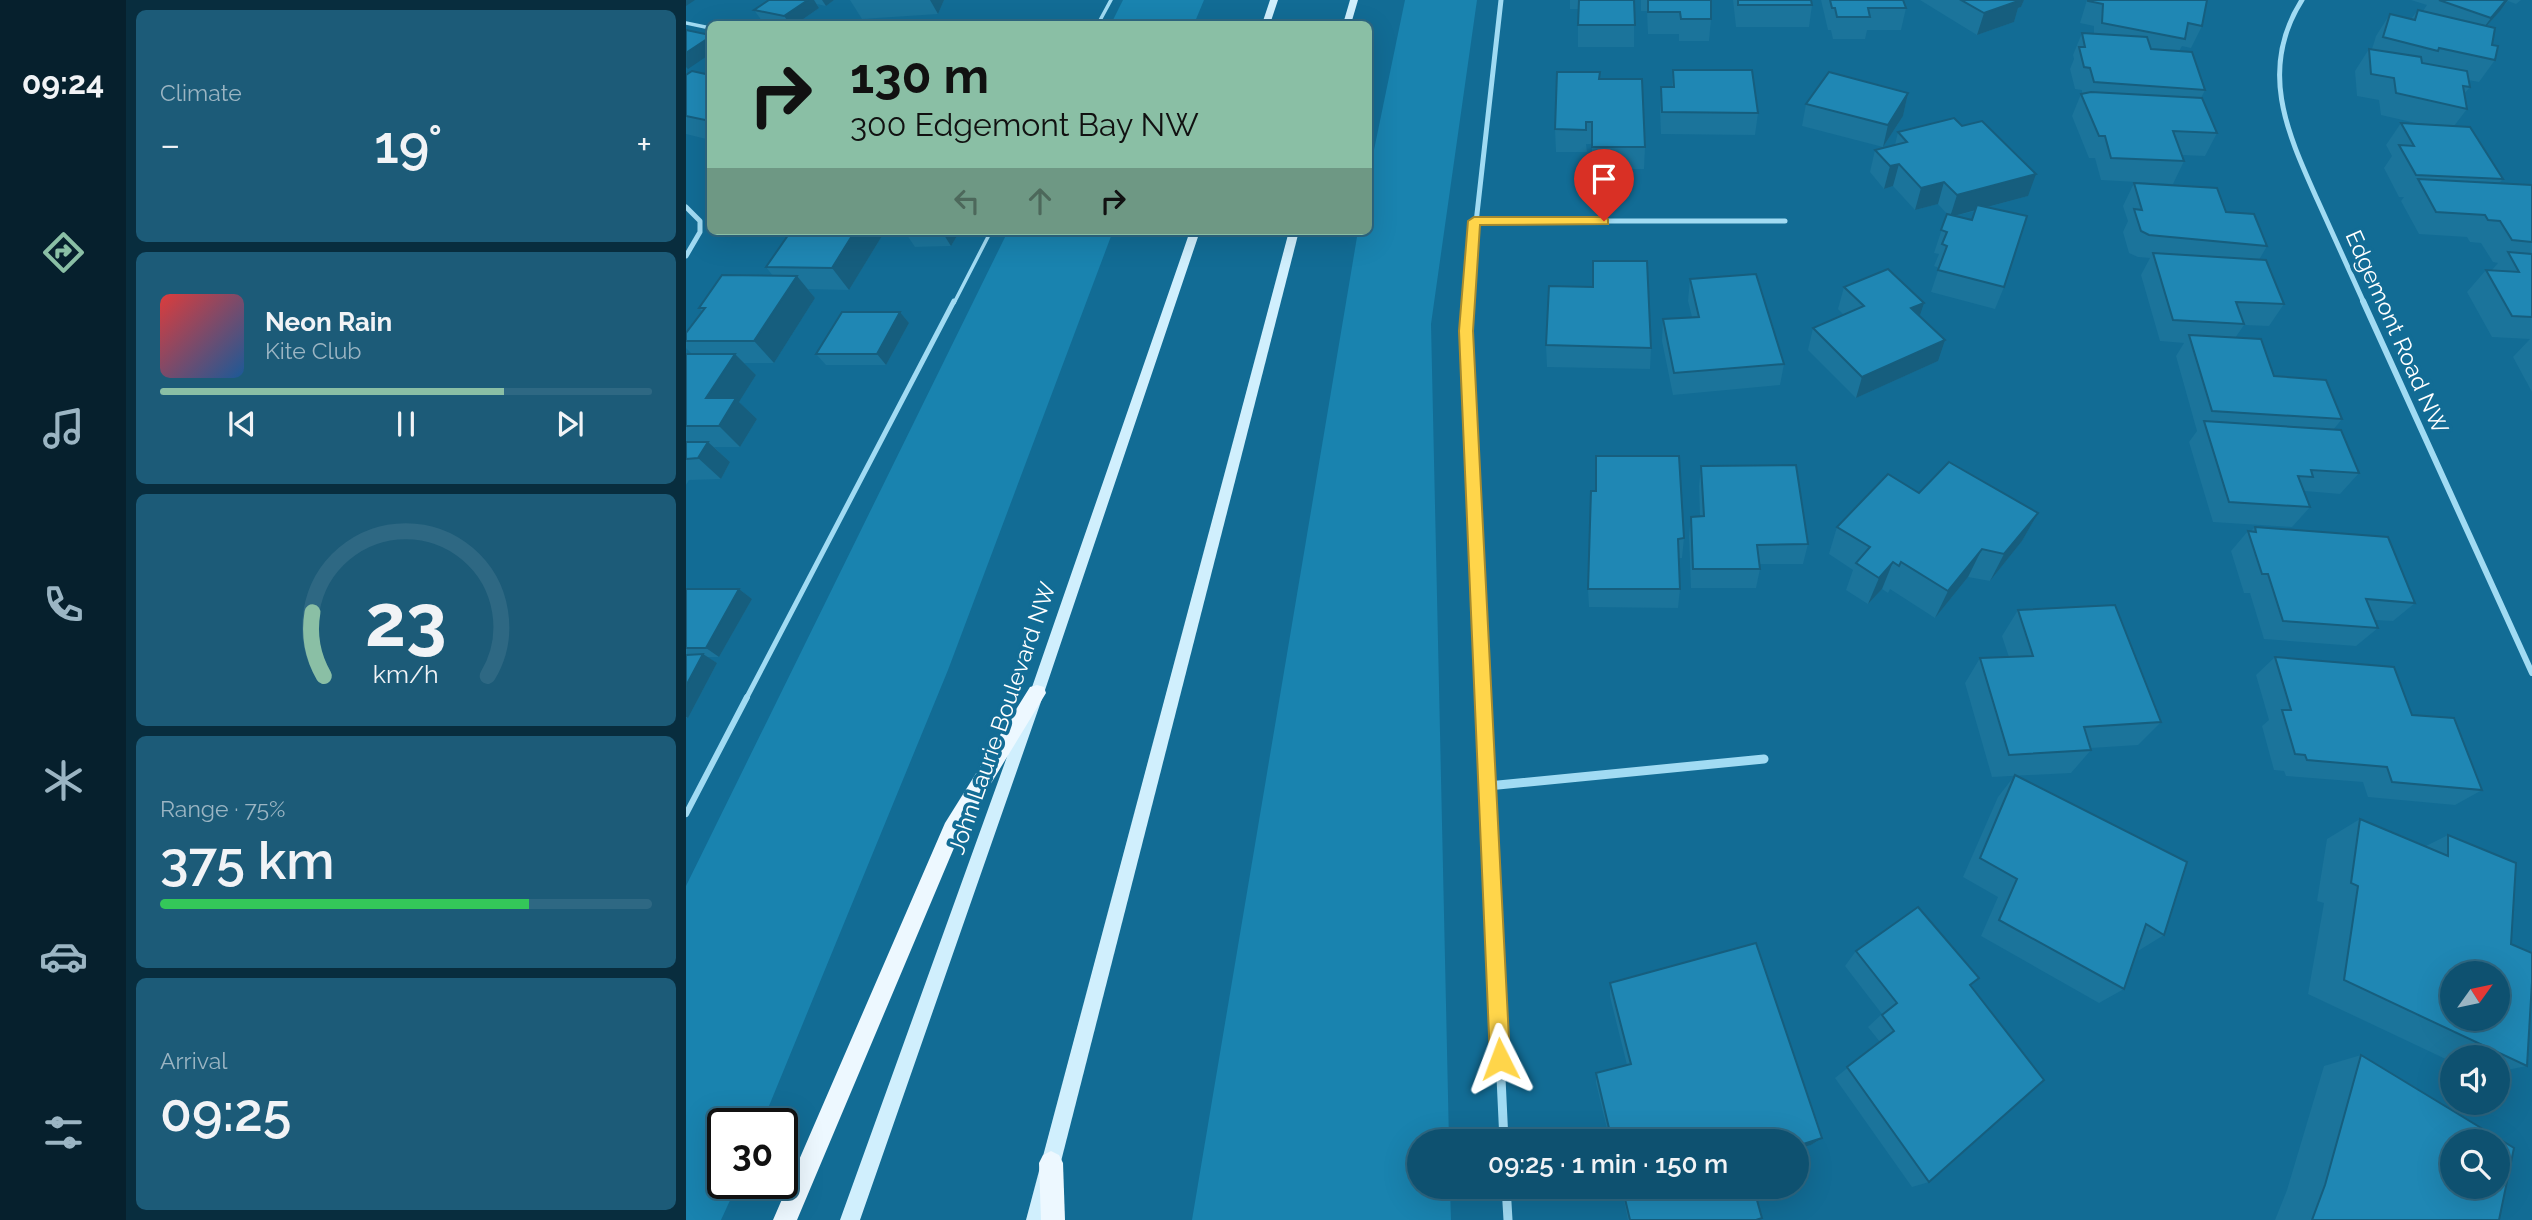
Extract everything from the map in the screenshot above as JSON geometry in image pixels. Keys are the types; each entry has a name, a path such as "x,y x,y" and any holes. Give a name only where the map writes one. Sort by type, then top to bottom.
{"main road":[{"path":"1267,21 1274,0"},
{"path":"1349,21 1354,0"},
{"name":"John Laurie Boulevard NW","path":"850,1220 1037,693 1194,235"},
{"path":"1036,1220 1293,235"},
{"path":"785,1220 952,830 1037,693"},
{"path":"1051,1163 1053,1220"}],"street":[{"path":"1501,0 1474,221 1466,331 1503,1129"},
{"name":"Edgemont Road NW","path":"2302,0 2282,43 2277,82 2288,135 2532,673"},
{"path":"686,207 700,221 700,232 686,256"},
{"path":"1474,221 1785,221"},
{"path":"1488,786 1764,759"},
{"path":"1507,1199 1508,1220"}],"lane":[{"path":"1100,21 1111,0"},
{"path":"686,23 707,27"},
{"path":"686,814 989,235"}],"shaded area":[{"path":"1123,0 1204,0 1195,21 1112,21"},
{"path":"1405,0 1477,0 1431,324 1449,1129 1407,1129 1407,1199 1450,1199 1451,1220 1192,1220 1357,235 1372,235 1372,160"},
{"path":"1006,235 1111,235 948,670 768,1108 707,1108 707,1199 731,1199 721,1220 686,1220 686,886"}],"building":[{"path":"769,0 808,0 784,16 754,10"},
{"path":"1579,0 1634,0 1635,25 1578,25"},
{"path":"1648,0 1711,0 1711,19 1681,19 1680,12 1648,12"},
{"path":"1738,0 1811,0 1812,5 1738,5"},
{"path":"1830,0 1903,0 1906,8 1868,8 1870,17 1837,17"},
{"path":"1961,0 2021,0 1984,13"},
{"path":"2088,0 2207,0 2202,26 2188,23 2185,39 2102,23 2103,4"},
{"path":"2439,0 2506,0 2491,18"},
{"path":"2418,10 2495,28 2492,45 2498,46 2495,60 2439,48 2438,51 2383,37 2390,14 2415,20"},
{"path":"686,30 707,34 707,39 686,53"},
{"path":"2082,33 2147,37 2151,49 2192,52 2205,90 2094,82 2090,68 2084,67 2079,47 2085,47"},
{"path":"2369,49 2421,57 2422,63 2467,71 2470,87 2463,86 2467,109 2396,93 2394,78 2371,74"},
{"path":"1673,70 1752,70 1758,113 1662,112 1661,87 1674,87"},
{"path":"692,71 707,74 705,120 686,116 686,75"},
{"path":"1557,72 1600,72 1599,79 1642,79 1645,147 1592,147 1592,122 1586,122 1586,130 1555,129"},
{"path":"1829,72 1908,93 1888,125 1806,104"},
{"path":"2091,92 2202,98 2217,133 2173,131 2184,161 2111,158 2105,136 2099,136 2081,94"},
{"path":"1954,118 1962,126 1982,121 2036,174 1957,195 1944,182 1921,188 1899,164 1890,166 1875,150 1907,142 1898,132"},
{"path":"2401,123 2470,127 2503,179 2416,175 2399,145 2414,146"},
{"path":"2418,179 2532,185 2532,242 2512,240 2500,221 2488,220 2485,215 2436,212"},
{"path":"2134,183 2217,188 2226,212 2254,214 2267,246 2149,235 2141,231 2134,209 2142,210"},
{"path":"1977,205 2027,216 2004,287 1938,270 1947,246 1942,244 1947,232 1941,230 1947,214 1972,220"},
{"path":"788,235 853,235 832,268 766,267"},
{"path":"2508,252 2532,254 2532,317 2512,316 2486,270 2519,272"},
{"path":"2153,253 2266,260 2284,304 2236,302 2244,324 2173,320"},
{"path":"1593,261 1647,261 1651,348 1546,345 1549,286 1593,287"},
{"path":"1888,269 1924,303 1911,308 1945,340 1862,377 1813,328 1864,306 1844,287"},
{"path":"1756,274 1784,364 1674,373 1663,319 1699,317 1690,279"},
{"path":"722,275 797,276 754,341 686,341 686,333 705,308 699,308"},
{"path":"842,312 900,312 877,354 816,354"},
{"path":"2189,335 2261,339 2274,376 2326,380 2342,419 2212,411"},
{"path":"686,354 735,354 706,398 736,398 719,426 686,426"},
{"path":"2204,421 2341,430 2359,473 2311,470 2313,477 2298,476 2310,507 2229,502"},
{"path":"686,442 708,442 698,458 686,459"},
{"path":"1596,456 1679,456 1684,538 1678,539 1680,589 1588,589 1591,491 1596,491"},
{"path":"1949,462 2038,513 2004,554 1982,549 1948,591 1901,562 1899,566 1893,562 1879,578 1856,563 1870,547 1837,527 1888,474 1919,493"},
{"path":"1796,465 1808,544 1757,545 1760,569 1693,569 1691,517 1704,516 1701,466"},
{"path":"2255,527 2388,537 2415,603 2366,599 2378,628 2283,621 2268,574 2262,574 2248,531 2256,532"},
{"path":"686,589 739,589 706,648 686,648"},
{"path":"2115,605 2161,722 2084,727 2091,750 2009,755 1980,658 2033,656 2018,610"},
{"path":"703,654 686,686 686,655"},
{"path":"2275,657 2394,667 2412,715 2454,718 2482,790 2392,782 2387,767 2307,760 2305,755 2295,754 2282,710 2291,710"},
{"path":"2015,775 2187,862 2164,935 2146,924 2124,989 1999,920 2017,879 1980,858"},
{"path":"2360,819 2448,856 2448,835 2516,863 2511,944 2532,953 2527,1066 2510,1058 2510,1045 2482,1045 2453,1031 2510,1031 2510,961 2440,961 2440,1025 2344,980 2358,886 2351,883"},
{"path":"1918,907 1979,978 1970,985 2044,1080 1929,1182 1847,1067 1894,1031 1882,1015 1897,1003 1856,951"},
{"path":"1756,943 1822,1138 1809,1142 1809,1129 1609,1129 1596,1073 1631,1064 1610,983"},
{"path":"2361,1055 2440,1103 2440,1115 2460,1115 2483,1129 2440,1129 2440,1199 2503,1199 2499,1220 2312,1220 2325,1185"},
{"path":"2510,1146 2514,1148 2510,1167"},
{"path":"1625,1199 1757,1199 1762,1218 1756,1220 1630,1220"}],"route":[{"path":"1500,1059 1466,331 1474,221 1604,221"}]}
